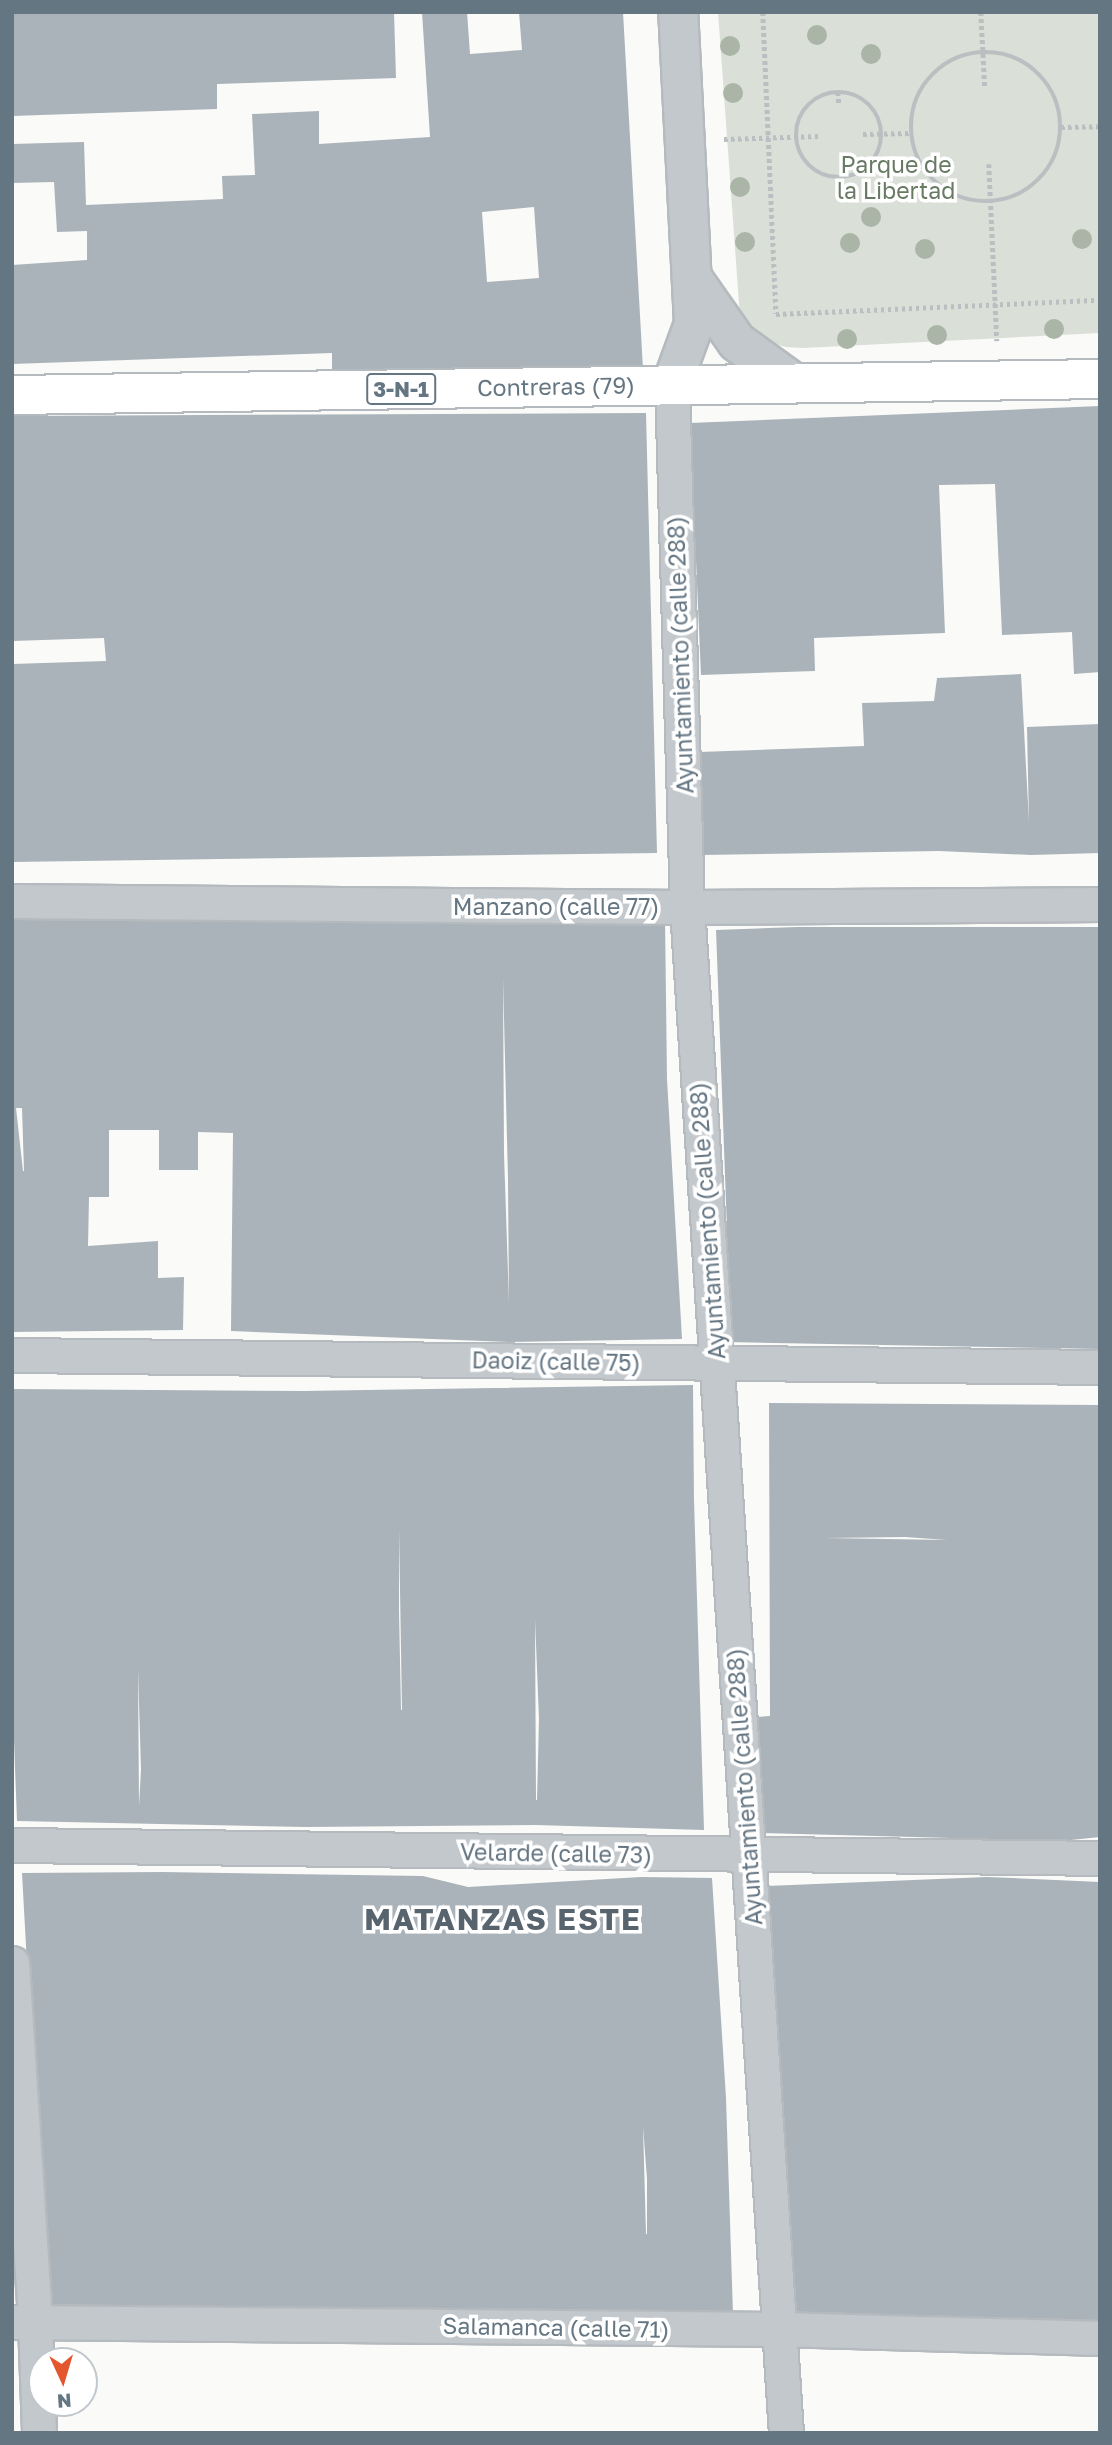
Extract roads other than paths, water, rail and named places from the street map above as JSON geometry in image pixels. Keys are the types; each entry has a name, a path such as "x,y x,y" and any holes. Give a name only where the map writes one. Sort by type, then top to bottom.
{"main road":[{"name":"Contreras (79)","path":"12,395 1100,379"}],"street":[{"name":"Ayuntamiento (calle 288)","path":"678,12 694,324 672,384 687,907 786,2433"},
{"path":"692,278 737,342 791,382"},
{"name":"Manzano (calle 77)","path":"12,901 687,907 1100,904"},
{"name":"Daoiz (calle 75)","path":"12,1355 1100,1367"},
{"name":"Velarde (calle 73)","path":"12,1845 1100,1858"},
{"path":"12,1963 24,2322 39,2433"},
{"name":"Salamanca (calle 71)","path":"24,2322 779,2329 1100,2338"}],"district":[{"name":"MATANZAS ESTE","path":"503,1919"}],"park label":[{"name":"Parque de la Libertad","path":"896,177"}]}
